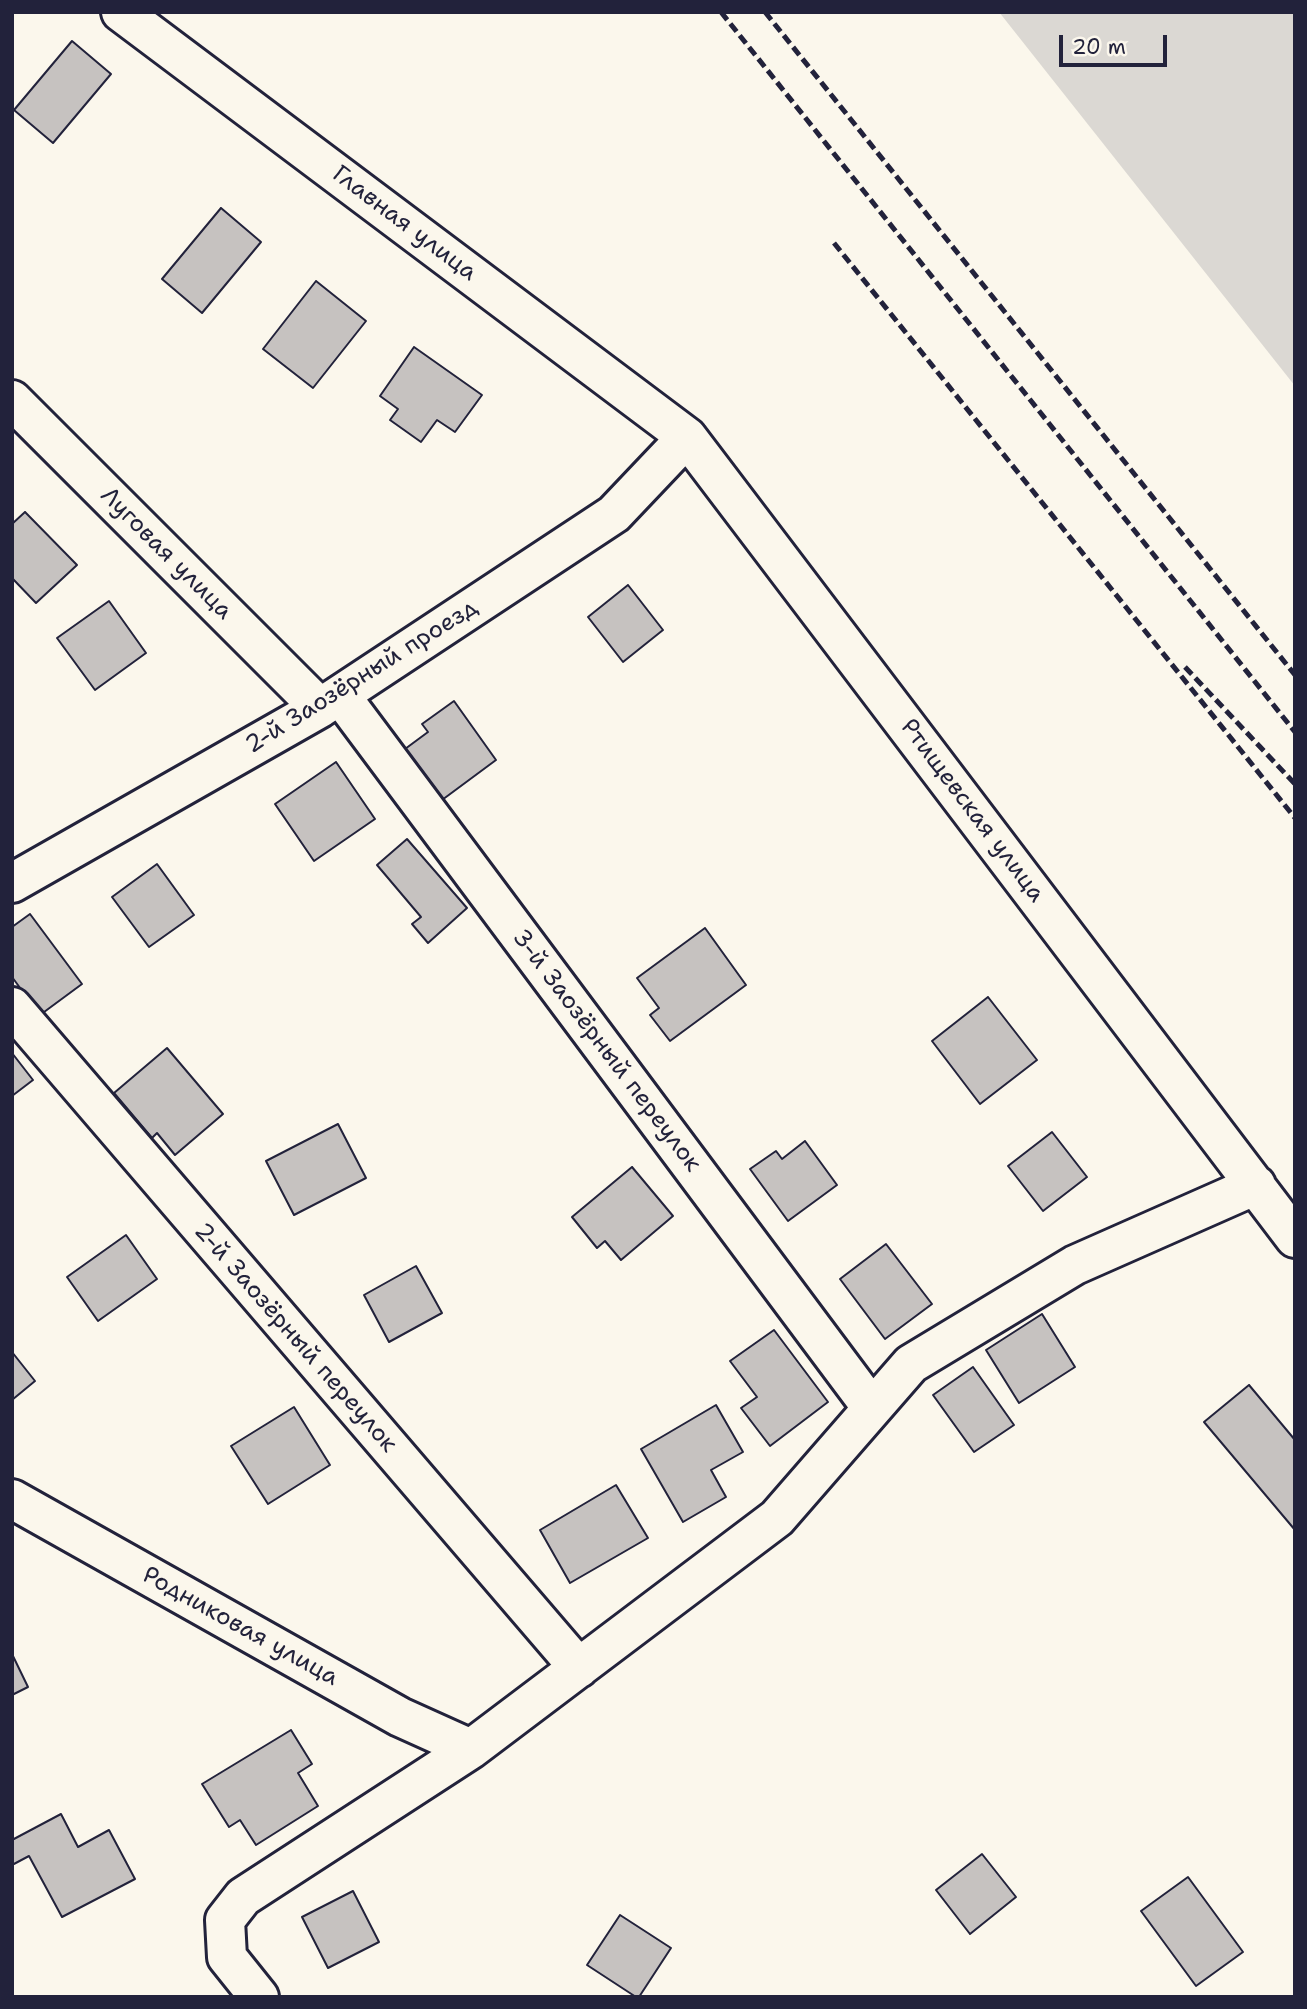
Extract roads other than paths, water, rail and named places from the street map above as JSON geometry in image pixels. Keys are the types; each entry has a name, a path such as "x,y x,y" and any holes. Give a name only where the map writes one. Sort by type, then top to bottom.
{"street":[{"name":"Главная улица","path":"135,16 687,436"},
{"name":"Луговая улица","path":"12,400 330,701"},
{"name":"2-й Заозёрный проезд","path":"12,883 330,701 614,514 687,436"},
{"name":"Ртищевская улица","path":"687,436 1295,1238"},
{"name":"3-й Заозёрный переулок","path":"330,701 872,1408"},
{"name":"2-й Заозёрный переулок","path":"12,1007 579,1668"},
{"path":"259,1997 227,1957 225,1920 243,1897 471,1749 777,1518 911,1364 1075,1265 1256,1185"},
{"name":"Родниковая улица","path":"12,1499 400,1717 471,1749"}],"railway":[{"path":"721,12 1295,732"},
{"path":"765,12 1295,675"},
{"path":"834,243 1295,818"},
{"path":"1185,667 1295,784"}]}
